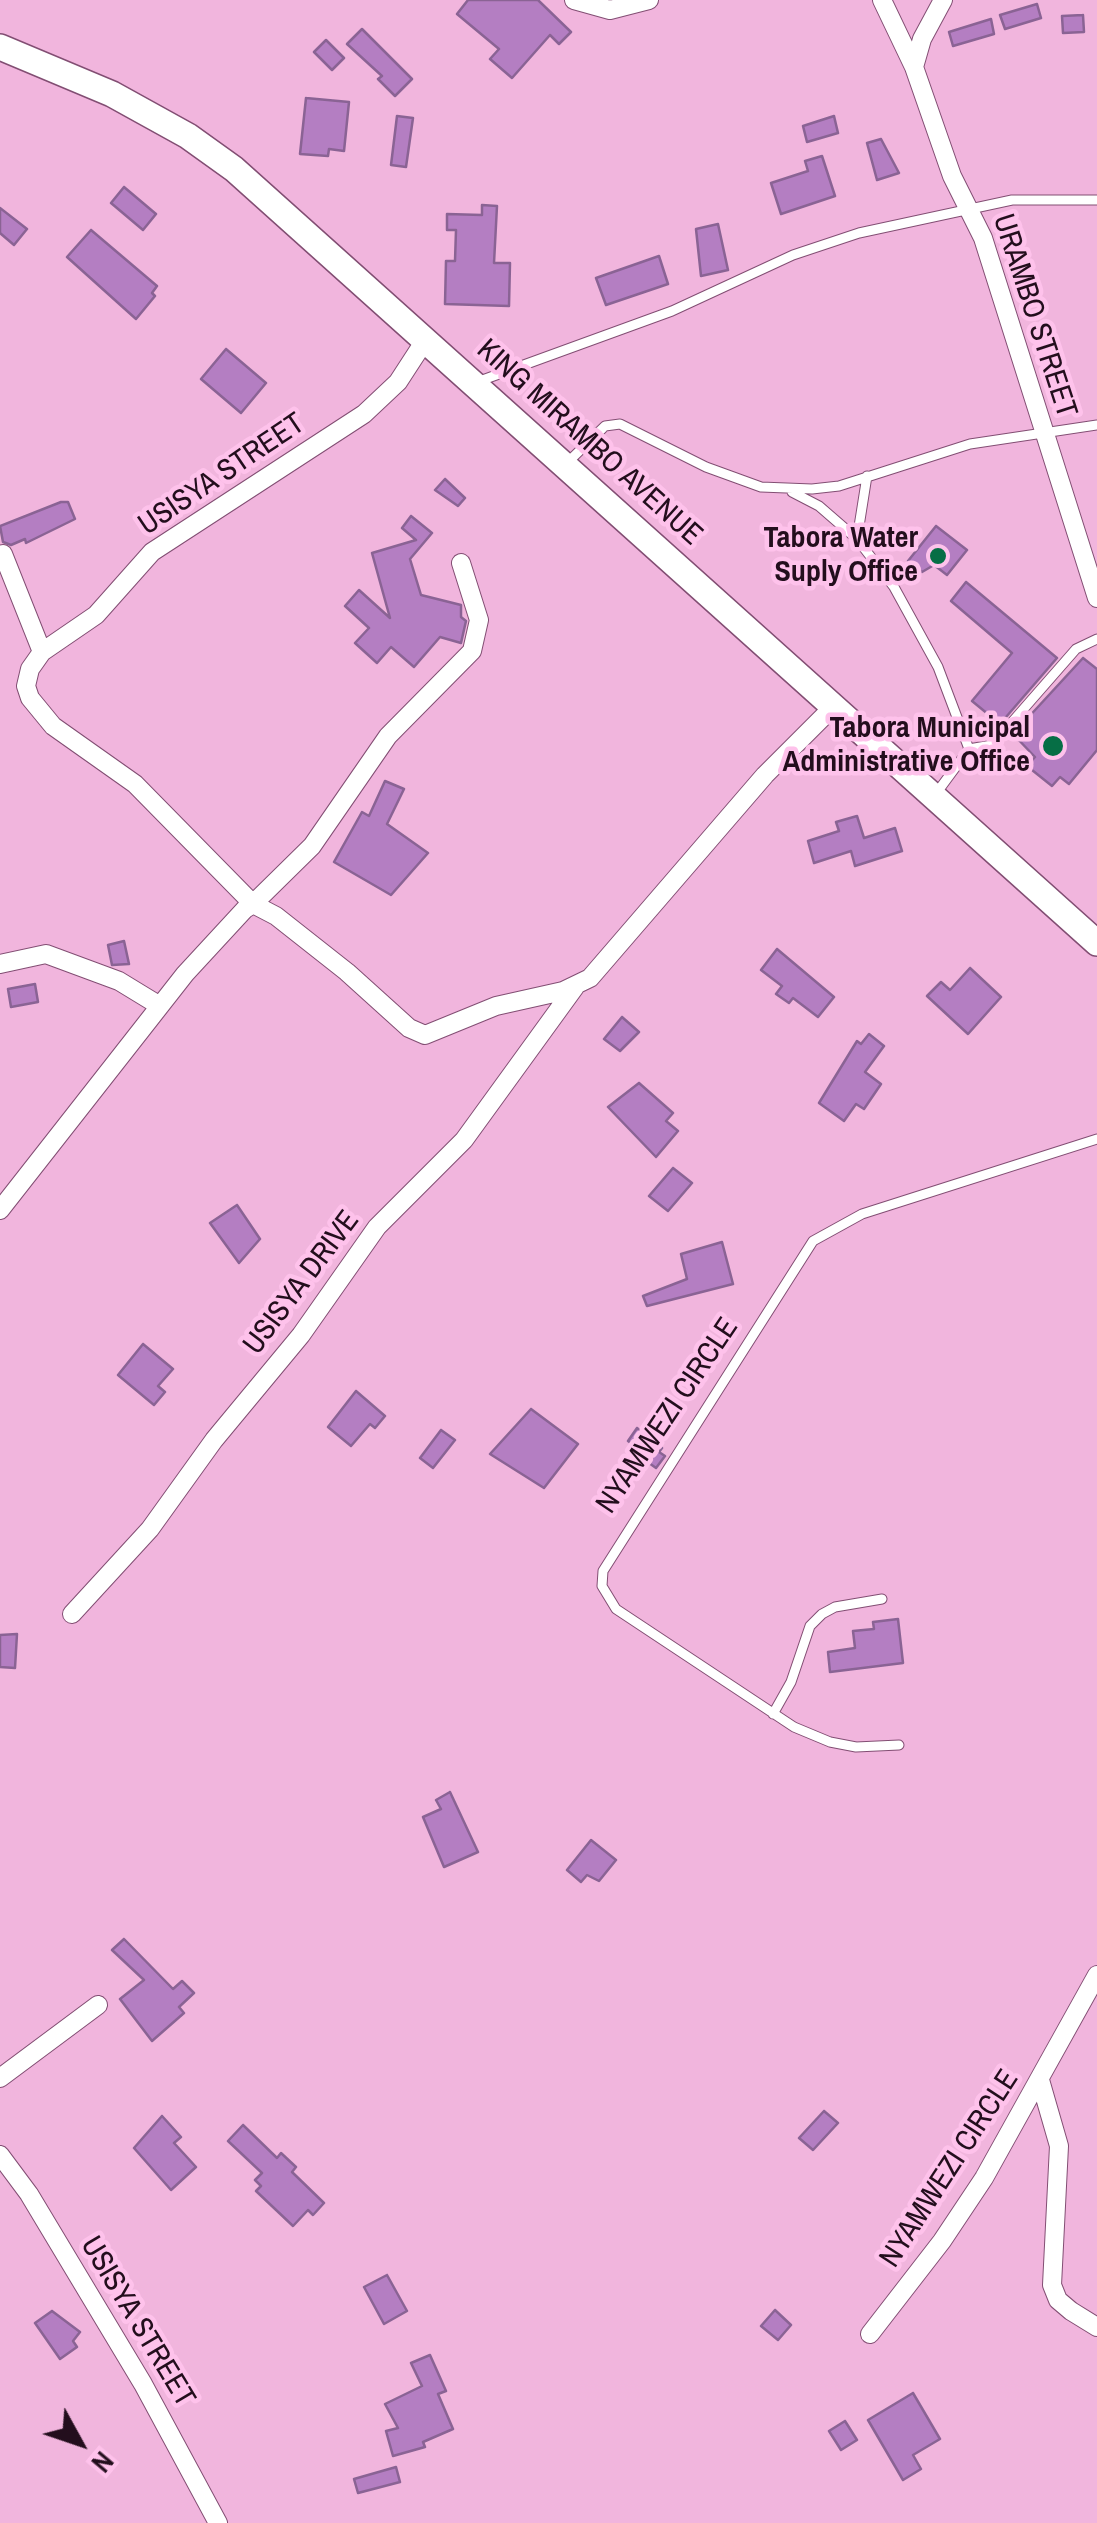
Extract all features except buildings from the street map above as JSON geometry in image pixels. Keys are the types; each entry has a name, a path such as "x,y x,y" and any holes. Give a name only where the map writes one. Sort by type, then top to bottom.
{"main road":[{"name":"KING MIRAMBO AVENUE","path":"0,48 112,94 198,143 312,236 424,342 566,464 1097,943"}],"street":[{"path":"574,0 610,10 648,0"},
{"name":"URAMBO STREET","path":"882,0 914,67 952,176 970,208 1097,598"},
{"path":"914,67 922,39 943,0"},
{"name":"USISYA STREET","path":"42,652 96,615 167,540 364,414 398,382 424,342"},
{"path":"4,554 42,652 30,669 26,686 38,711 135,784 253,904 309,941 409,1028 425,1035 496,1006 576,987 602,966 765,775 834,706"},
{"path":"0,1210 216,938 312,846 388,736 472,651 479,620 461,563"},
{"path":"0,964 46,954 119,981 160,1006"},
{"name":"USISYA DRIVE","path":"72,1614 150,1530 214,1440 301,1335 377,1227 464,1140 576,987"},
{"name":"NYAMWEZI CIRCLE","path":"870,2334 942,2241 1040,2080 1097,1975"},
{"path":"0,2078 98,2005"},
{"path":"1040,2080 1059,2146 1052,2285 1058,2300 1097,2326"},
{"name":"USISYA STREET","path":"0,2155 29,2194 135,2370 218,2523"}],"lane":[{"path":"474,383 672,311 793,255 860,233 1012,200 1097,200"},
{"path":"566,464 586,439 605,426 620,424 706,467 761,487 790,490 839,486 970,444 1097,425"},
{"path":"857,539 866,476"},
{"path":"790,490 818,506 857,539 915,620 969,750"},
{"path":"935,795 969,750 992,745 1076,649 1097,639"},
{"name":"NYAMWEZI CIRCLE","path":"899,1744 830,1742 773,1714 616,1609 602,1586 603,1571 620,1538 670,1469 812,1241 862,1214 1097,1139"},
{"path":"773,1714 791,1682 810,1626 835,1607 882,1599"}],"place":[{"name":"Tabora Water Suply Office","path":"938,556"},
{"name":"Tabora Municipal Administrative Office","path":"1053,746"}]}
